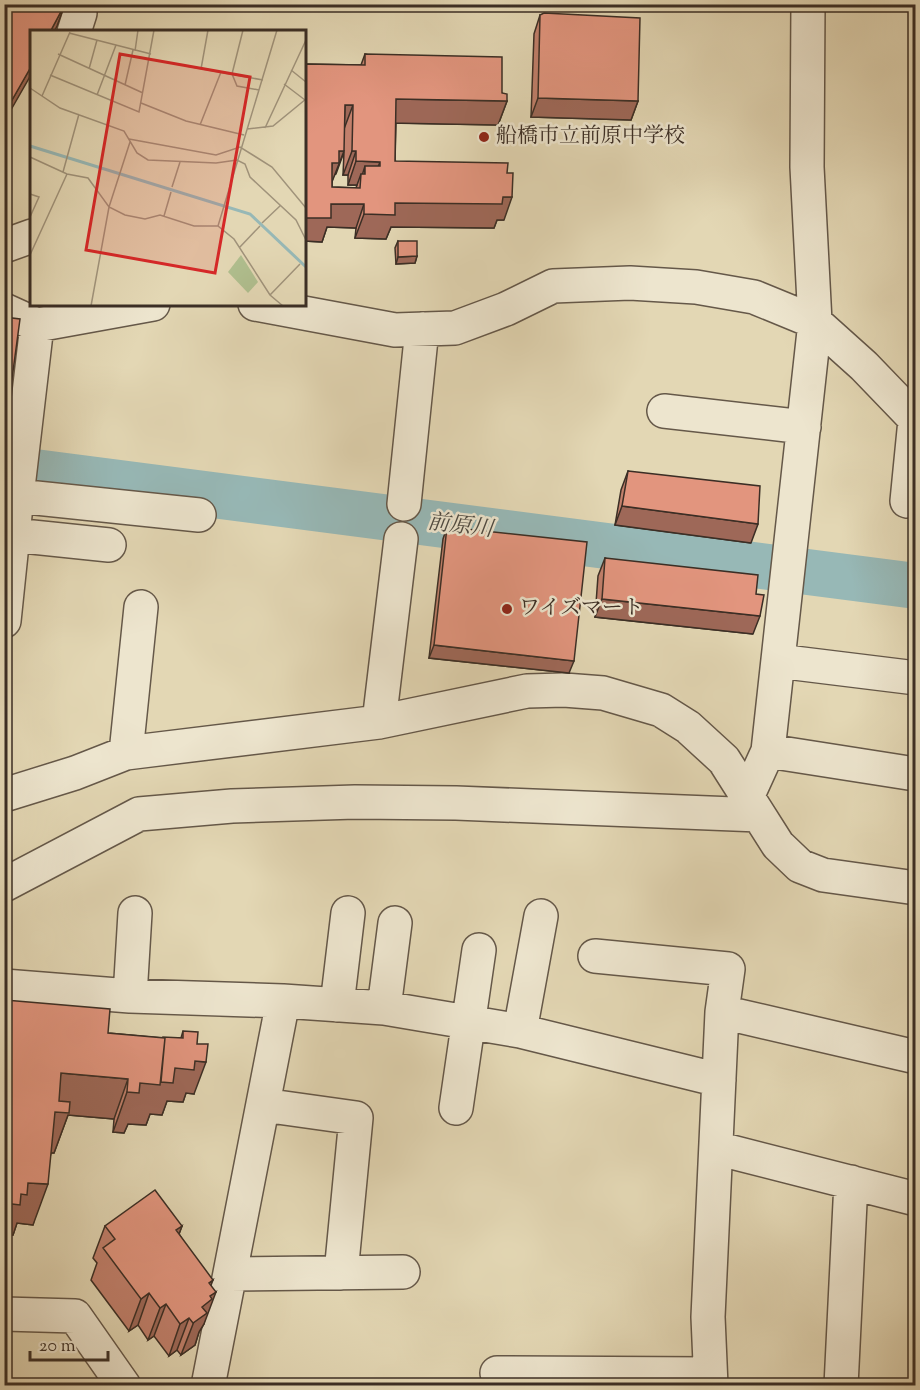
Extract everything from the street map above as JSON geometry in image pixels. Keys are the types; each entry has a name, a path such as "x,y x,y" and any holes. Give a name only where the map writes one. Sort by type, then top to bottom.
{"street":[{"path":"75,30 80,13 78,4"},
{"path":"754,805 768,751 815,322 807,167 808,4"},
{"path":"4,246 30,237"},
{"path":"266,306 395,330 455,328 506,309 553,286 630,283 696,286 754,297 815,322 864,366 915,420 907,501"},
{"path":"4,310 37,325 142,306"},
{"path":"4,621 7,568 37,325"},
{"path":"404,504 422,329"},
{"path":"664,411 804,427"},
{"path":"15,502 200,515"},
{"path":"15,502 110,545"},
{"path":"379,722 400,539"},
{"path":"126,753 141,607"},
{"path":"778,661 915,678"},
{"path":"4,795 75,773 126,753 379,722 527,691 564,690 603,693 661,710 688,727 724,760 778,845 800,866 823,875 915,888"},
{"path":"768,751 915,774"},
{"path":"4,885 139,814 232,806 377,802 754,805"},
{"path":"337,1005 348,913"},
{"path":"130,996 135,914"},
{"path":"520,1031 541,916"},
{"path":"384,1008 395,923"},
{"path":"456,1108 479,950"},
{"path":"497,1373 710,1380 708,1317 722,1012 728,969 595,956"},
{"path":"4,986 130,996 283,1001 384,1008 520,1031 719,1080"},
{"path":"208,1386 283,1001"},
{"path":"722,1012 915,1057"},
{"path":"263,1105 356,1118 340,1273"},
{"path":"716,1148 915,1199"},
{"path":"841,1386 851,1182"},
{"path":"230,1274 403,1272"},
{"path":"4,1314 75,1316 124,1386"}],"building":[{"path":"4,4 65,4 51,30 30,30 30,68 4,114"},
{"path":"544,13 640,18 638,101 538,98 540,15"},
{"path":"365,54 502,57 502,93 507,94 507,101 396,99 395,161 508,163 507,173 513,173 512,197 503,197 502,204 395,203 395,215 364,214 364,204 331,204 331,218 306,218 306,64 365,65","holes":["345,105 353,105 352,151 356,151 356,161 380,162 380,166 365,166 365,174 361,174 360,188 332,187 332,163 339,163 339,151 344,151"]},
{"path":"398,241 417,241 417,256 398,257"},
{"path":"4,317 20,319 11,386 4,386"},
{"path":"628,471 760,486 758,524 622,506"},
{"path":"447,527 587,542 574,661 434,645"},
{"path":"605,558 758,575 756,594 764,595 760,616 602,599"},
{"path":"5,1000 110,1009 108,1033 165,1038 160,1085 140,1083 139,1093 127,1092 128,1079 61,1073 59,1101 70,1102 69,1113 55,1112 48,1184 28,1183 27,1195 21,1194 20,1205 4,1203 4,1089 10,1030 4,1029"},
{"path":"183,1031 198,1032 197,1044 208,1044 206,1062 195,1061 194,1070 175,1068 173,1083 161,1082 165,1038 163,1037 183,1038"},
{"path":"155,1190 182,1226 176,1230 213,1280 209,1283 216,1292 210,1296 212,1299 202,1307 207,1313 193,1323 189,1318 180,1324 166,1304 160,1308 149,1293 141,1299 103,1248 115,1239 105,1226"}],"waterway":[{"name":"前原川","path":"4,468 916,586"}],"place":[{"name":"船橋市立前原中学校","path":"484,137"},
{"name":"ワイズマート","path":"507,609"}]}
